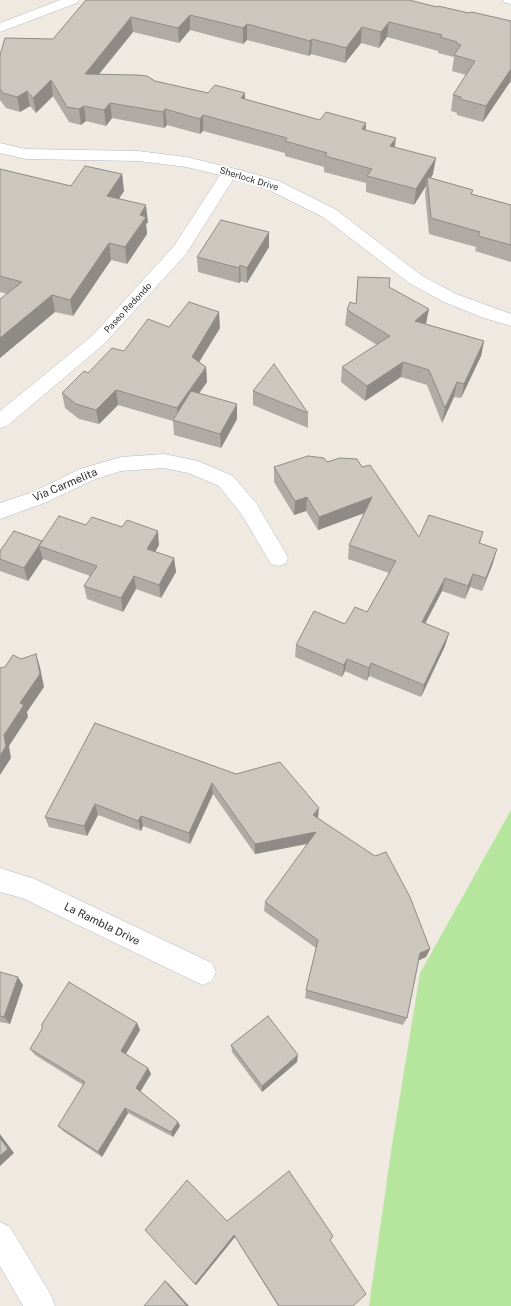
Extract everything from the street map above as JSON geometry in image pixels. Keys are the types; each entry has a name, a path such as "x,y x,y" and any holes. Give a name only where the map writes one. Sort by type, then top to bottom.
{"street":[{"path":"0,28 72,0"},
{"name":"Sherlock Drive","path":"0,148 26,154 144,157 186,162 230,172 273,185 329,213 415,279 450,298 490,314 511,320"},
{"name":"Paseo Redondo","path":"0,422 98,340 128,308 180,250 230,172"},
{"name":"Via Carmelita","path":"0,510 40,497 87,474 122,464 164,462 191,466 226,481 249,508 278,558"},
{"name":"La Rambla Drive","path":"0,880 26,887 203,972"},
{"path":"0,1238 40,1306"}],"green space":[{"path":"511,810 511,1306 369,1306 392,1145 420,973"}],"building":[{"path":"86,0 409,0 437,7 469,13 472,12 511,21 511,69 486,106 460,99 461,97 453,95 475,61 454,55 461,45 456,43 457,42 440,37 442,35 389,22 381,32 362,27 346,48 312,39 310,41 247,24 243,28 190,15 178,28 131,17 85,74 147,76 155,81 208,93 215,85 245,93 241,98 320,120 326,112 366,123 362,129 396,138 390,146 436,158 416,189 367,176 372,169 325,156 327,153 285,141 287,138 203,115 200,119 165,109 163,112 110,103 104,110 84,106 79,109 67,107 51,80 33,98 27,91 17,97 3,93 0,89 0,55 5,38 53,39"},
{"path":"85,166 122,174 107,196 146,205 140,215 146,217 125,247 109,243 70,300 52,295 0,338 0,299 22,282 0,276 0,169 71,186"},
{"path":"427,177 473,190 471,194 511,205 511,245 478,236 480,232 431,218"},
{"path":"221,220 269,232 247,268 240,265 239,268 197,257"},
{"path":"358,277 390,278 389,287 429,309 415,321 484,341 464,384 457,382 445,408 429,370 403,362 367,386 342,367 390,336 347,310 350,302 356,304"},
{"path":"189,302 219,312 192,357 206,367 177,408 116,390 96,410 76,404 62,393 84,371 88,373 112,348 124,351 148,319 169,327"},
{"path":"274,364 308,413 253,391"},
{"path":"191,391 237,404 220,434 173,420"},
{"path":"308,456 324,458 327,462 340,458 357,459 362,467 370,465 419,537 429,515 483,532 479,543 497,549 486,578 473,574 468,586 445,578 422,622 449,633 424,685 371,663 369,668 347,659 344,665 296,645 314,611 345,624 355,607 367,612 396,561 349,545 372,497 319,517 307,497 295,501 274,467"},
{"path":"59,516 86,525 92,517 122,527 127,520 158,531 147,549 174,558 159,585 134,576 121,598 84,586 97,566 39,546"},
{"path":"14,531 42,541 24,568 0,559 0,551"},
{"path":"36,654 40,674 20,703 24,705 4,735 6,746 0,756 0,668 5,667 13,655 21,659"},
{"path":"95,723 236,774 280,762 319,808 313,815 375,856 386,852 410,897 430,949 420,953 407,1018 306,990 318,940 265,902 316,832 255,844 212,783 189,833 141,816 138,821 95,804 84,826 45,817"},
{"path":"0,972 18,977 4,1017 0,1016"},
{"path":"69,982 137,1023 121,1051 148,1068 136,1088 178,1122 171,1132 125,1108 98,1152 58,1126 85,1082 30,1049 42,1029 42,1024"},
{"path":"268,1016 298,1055 262,1086 231,1045"},
{"path":"0,1138 8,1149 0,1156"},
{"path":"289,1171 333,1236 330,1240 366,1294 353,1306 279,1306 234,1235 195,1284 145,1230 187,1180 227,1221"},
{"path":"165,1281 187,1306 144,1306"}]}
